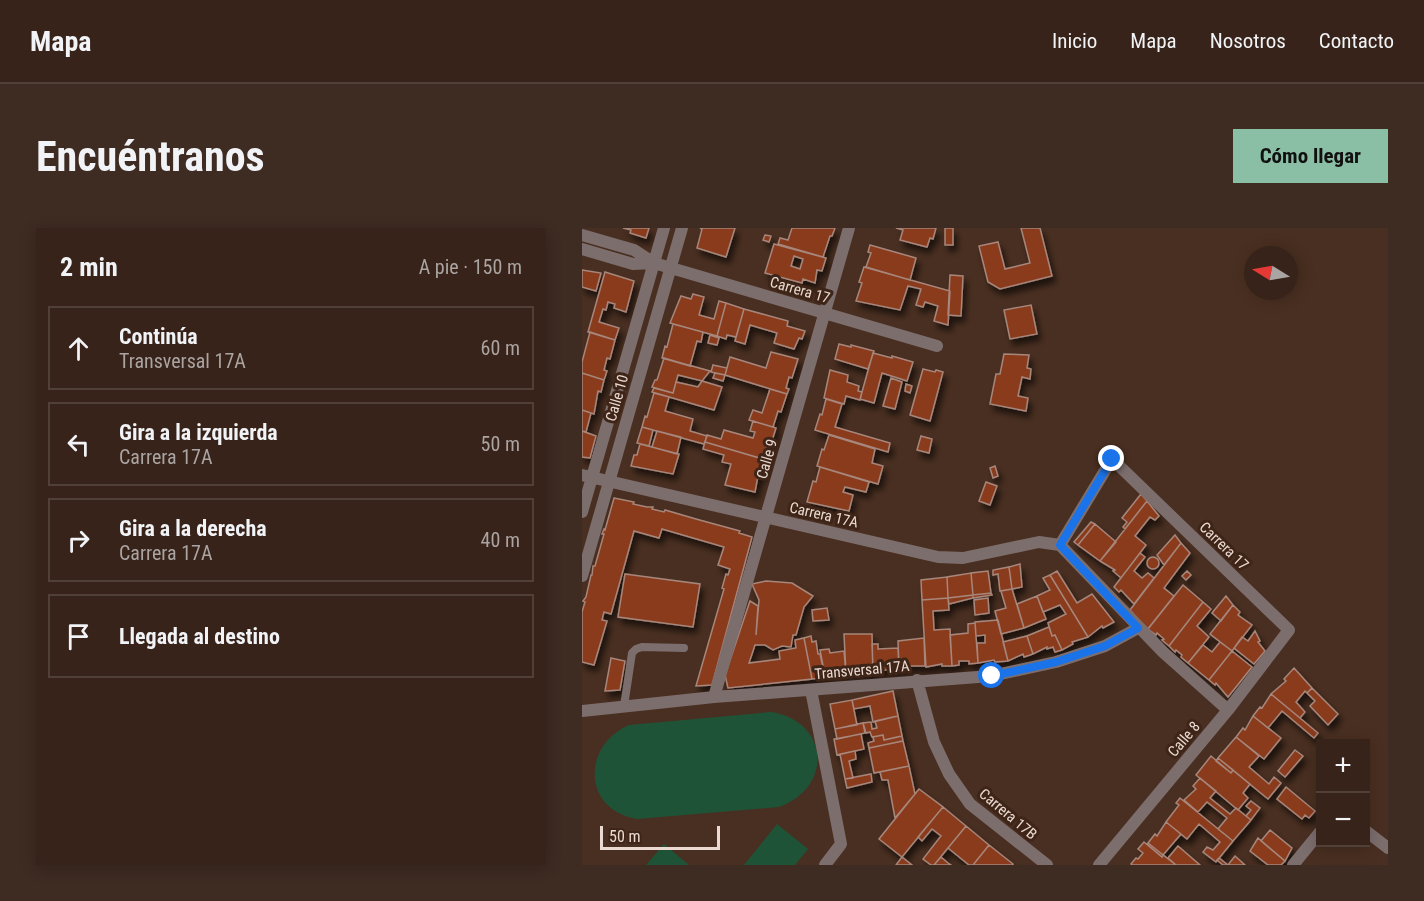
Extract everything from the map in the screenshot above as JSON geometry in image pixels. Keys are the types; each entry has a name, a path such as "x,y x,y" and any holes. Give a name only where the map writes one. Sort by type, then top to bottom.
{"street":[{"name":"Calle 10","path":"582,512 587,476 611,411 664,228"},
{"name":"Calle 10","path":"582,576 682,228"},
{"name":"Calle 9","path":"714,697 849,228"},
{"name":"Carrera 17","path":"582,235 634,250 654,262 670,267 938,346"},
{"name":"Carrera 17","path":"582,249 633,264 654,262"},
{"path":"611,411 628,415"},
{"name":"Carrera 17","path":"1060,545 1112,459 1288,630"},
{"name":"Carrera 17A","path":"587,476 938,557 963,558 1039,542 1060,545"},
{"path":"1060,545 1138,628 1228,710"},
{"name":"Transversal 17A","path":"582,711 714,697 992,676 1056,662 1105,646 1138,628"},
{"name":"Calle 8","path":"1099,865 1228,710 1288,630"},
{"name":"Carrera 17B","path":"917,680 934,742 949,774 970,804 1047,865"},
{"path":"811,690 841,844 825,865"},
{"path":"1370,835 1388,848"},
{"path":"1293,865 1316,837"}],"lane":[{"path":"624,706 632,653 636,649 642,647 684,648"}],"green space":[{"path":"771,712 790,718 804,728 814,741 817,755 816,771 809,785 797,798 779,807 637,819 619,813 606,803 598,791 595,776 596,761 603,747 614,734 629,725"},
{"path":"777,824 808,849 795,865 744,865"},
{"path":"664,844 689,865 646,865"}],"building":[{"path":"623,228 649,228 646,238"},
{"path":"700,228 735,228 726,257 697,248 702,229"},
{"path":"792,228 835,228 823,257 778,244 780,238 788,240"},
{"path":"896,228 936,228 933,239 930,238 927,247 900,240 903,230"},
{"path":"945,228 953,228 953,245 945,245"},
{"path":"1021,228 1040,228 1052,276 1000,289 988,282 979,246 998,242 1005,269 1030,263"},
{"path":"765,235 771,236 769,242 763,240"},
{"path":"774,244 826,258 822,271 817,270 815,283 803,279 802,283 765,273","holes":["794,256 803,259 800,269 791,266"]},
{"path":"870,245 916,258 910,280 866,267 871,253 868,252"},
{"path":"864,267 950,291 948,325 934,321 938,306 925,302 923,307 916,305 921,289 908,286 900,310 856,301"},
{"path":"582,270 601,273 596,291 582,287"},
{"path":"605,272 634,281 626,312 614,308 615,304 608,302 606,310 603,309 599,322 619,328 615,340 588,332"},
{"path":"950,275 963,276 961,316 948,315"},
{"path":"693,294 704,297 699,315 714,319 719,301 726,303 717,336 670,323 681,296 691,299"},
{"path":"726,303 744,309 736,337 727,335 726,339 717,336"},
{"path":"1031,305 1037,334 1010,339 1004,310"},
{"path":"744,309 788,321 787,326 805,331 802,339 799,338 794,349 774,343 777,333 750,325 745,344 735,341"},
{"path":"673,324 703,332 701,342 697,341 690,366 662,358"},
{"path":"590,332 615,340 610,359 607,358 604,380 582,373 582,362"},
{"path":"710,335 719,338 717,345 708,343"},
{"path":"839,344 874,351 868,369 835,359"},
{"path":"771,352 798,359 792,378 789,377 787,394 725,375 730,357 766,368"},
{"path":"873,353 913,362 907,381 882,373 874,403 860,399"},
{"path":"1004,354 1029,355 1027,368 1031,369 1030,379 1022,377 1018,396 1028,398 1026,411 990,404 996,374 1000,374"},
{"path":"664,358 710,371 702,381 678,375 673,393 652,387 657,380"},
{"path":"713,365 727,368 725,375 711,372"},
{"path":"923,369 943,372 930,421 910,415"},
{"path":"830,370 848,375 847,382 859,386 858,391 862,392 860,400 846,396 844,404 824,398"},
{"path":"582,373 604,380 601,392 598,391 594,414 582,410"},
{"path":"715,373 725,375 723,381 713,378"},
{"path":"891,378 902,382 895,409 883,406"},
{"path":"702,381 722,387 714,410 652,392 654,388 673,393 676,382 698,387"},
{"path":"906,384 912,386 910,393 905,391"},
{"path":"770,389 787,394 773,427 749,420 753,410 762,413"},
{"path":"654,393 669,397 665,411 693,419 690,431 707,436 704,444 642,427"},
{"path":"826,399 842,404 835,427 890,443 888,452 815,430"},
{"path":"582,410 591,413 586,432 582,431"},
{"path":"753,421 776,428 763,459 705,442 707,435 721,439 724,430 753,438 755,432 750,431"},
{"path":"642,427 653,430 649,446 637,443"},
{"path":"582,431 596,436 590,458 582,457"},
{"path":"657,431 681,437 677,454 652,447"},
{"path":"829,435 875,449 872,463 883,466 878,484 817,466"},
{"path":"921,436 932,439 929,453 917,450"},
{"path":"705,442 766,460 761,477 758,476 755,492 725,485 731,464 722,462 724,455 703,449"},
{"path":"640,444 679,454 673,474 631,466"},
{"path":"995,466 998,476 993,478 990,468"},
{"path":"820,467 869,482 866,492 845,487 843,492 853,495 849,511 807,502"},
{"path":"986,482 997,486 990,505 979,501"},
{"path":"1141,494 1147,501 1125,529 1123,527 1127,522 1122,518"},
{"path":"614,498 740,531 739,533 752,537 712,685 696,686 724,589 722,588 726,574 728,575 730,569 718,565 724,547 662,529 659,538 634,531 611,614 604,612 602,620 607,621 594,665 582,662 582,612 585,602 583,601"},
{"path":"1147,501 1159,516 1155,520 1150,517 1135,536 1146,545 1121,578 1113,571 1115,570 1100,561"},
{"path":"1091,522 1095,524 1078,545 1074,542"},
{"path":"1095,524 1116,542 1100,561 1078,545"},
{"path":"1175,535 1181,543 1164,565 1157,555"},
{"path":"1181,543 1190,553 1164,588 1174,596 1147,630 1130,610"},
{"path":"1140,553 1145,557 1134,571 1142,578 1148,573 1154,578 1134,604 1121,590 1119,592 1114,587"},
{"path":"1153,557 1159,563 1153,569 1147,563"},
{"path":"1020,564 1022,587 1012,589 1009,567"},
{"path":"1009,567 1012,589 1000,591 998,574 993,575 993,570"},
{"path":"988,571 991,593 973,595 971,573"},
{"path":"1057,571 1077,603 1092,594 1114,622 1103,628 1102,626 1088,637 1050,575"},
{"path":"1187,571 1191,575 1186,580 1182,576"},
{"path":"971,573 973,595 948,598 947,577"},
{"path":"625,574 700,584 693,627 618,617"},
{"path":"1050,575 1088,637 1072,642 1073,644 1062,650 1055,635 1052,636 1048,623 1066,614 1060,605 1043,612 1037,596 1050,590 1043,578"},
{"path":"947,577 948,598 922,600 921,580"},
{"path":"766,581 792,583 813,596 804,607 796,635 793,635 791,647 782,646 773,650 765,645 755,645 749,663 780,659 779,651 796,648 795,640 804,638 812,679 728,688 725,675 750,601 758,606 756,635 759,600 752,584"},
{"path":"1183,585 1203,602 1169,646 1157,633 1156,635 1148,629"},
{"path":"1012,589 1024,628 1001,634 995,611 1006,608 1001,591"},
{"path":"991,593 992,595 973,598 973,595"},
{"path":"973,595 973,598 949,604 948,598"},
{"path":"1037,596 1046,619 1024,628 1017,604"},
{"path":"1226,596 1233,605 1221,621 1212,613"},
{"path":"948,598 949,610 933,611 934,630 950,629 952,666 942,666 942,664 926,667 922,600"},
{"path":"988,598 989,613 975,615 974,600"},
{"path":"1203,602 1211,609 1197,626 1209,637 1188,663 1181,657 1182,655 1169,646"},
{"path":"1233,605 1240,612 1238,615 1252,625 1232,651 1210,634"},
{"path":"827,608 829,620 813,621 812,610"},
{"path":"998,620 1008,661 995,662 994,660 978,663 977,643 985,643 985,635 976,636 975,622"},
{"path":"975,623 978,663 969,664 969,661 959,661 959,665 952,666 950,635 968,633 968,624"},
{"path":"1049,627 1052,636 1055,635 1062,650 1055,652 1053,647 1047,649 1047,647 1033,654 1027,636"},
{"path":"1255,631 1260,641 1258,642 1265,651 1254,664 1234,648 1242,637 1248,641"},
{"path":"844,634 872,634 873,675 865,676 864,672 846,674"},
{"path":"811,636 812,642 816,641 818,654 820,654 825,676 822,678 812,679 804,638"},
{"path":"1027,636 1033,654 1024,657 1023,654 1008,661 1003,642"},
{"path":"924,638 925,666 907,666 907,668 899,669 898,641"},
{"path":"1220,642 1232,651 1209,680 1188,663 1203,645 1212,652"},
{"path":"872,644 878,644 878,649 898,648 899,669 873,671"},
{"path":"829,649 830,653 844,651 846,674 825,676 820,650"},
{"path":"1232,651 1252,667 1228,697 1216,683 1215,685 1209,680"},
{"path":"611,658 625,661 620,690 605,691"},
{"path":"1294,668 1312,688 1307,693 1305,691 1296,702 1305,712 1300,718 1271,694 1286,681 1284,679"},
{"path":"1312,688 1338,714 1328,725 1310,706 1315,701 1307,693"},
{"path":"893,691 898,716 873,722 870,706 854,709 852,700"},
{"path":"1271,694 1318,733 1314,738 1282,711 1268,728 1253,716 1260,707 1262,708"},
{"path":"852,700 857,725 835,729 830,704"},
{"path":"898,716 902,736 884,740 883,735 872,737 870,732 866,733 863,723 871,722 872,729 877,728 875,721"},
{"path":"1253,716 1281,738 1264,759 1236,737 1243,728 1245,730"},
{"path":"863,723 865,733 837,739 835,729"},
{"path":"861,734 864,749 837,755 834,739"},
{"path":"883,735 884,740 902,736 903,741 869,748 868,743 874,741 873,737"},
{"path":"1236,737 1259,756 1249,767 1269,784 1274,777 1281,783 1268,799 1218,758"},
{"path":"903,741 909,766 874,773 869,748"},
{"path":"1295,750 1303,756 1285,777 1278,771"},
{"path":"855,751 856,759 849,761 853,778 845,779 840,754"},
{"path":"1211,756 1231,773 1233,770 1250,784 1243,793 1248,798 1238,810 1196,775"},
{"path":"1218,758 1233,770 1231,773 1216,761"},
{"path":"909,766 915,794 895,818 888,780 882,780 880,772"},
{"path":"871,774 872,782 847,788 845,779"},
{"path":"1200,778 1216,791 1210,798 1230,814 1236,808 1251,820 1233,841 1218,829 1227,818 1207,802 1198,812 1184,800 1196,789 1193,786"},
{"path":"1286,787 1315,811 1309,818 1305,815 1302,819 1277,799"},
{"path":"919,789 943,807 902,857 879,839"},
{"path":"1180,798 1233,841 1216,862 1203,852 1207,847 1213,850 1220,842 1199,824 1187,839 1166,822 1179,805 1176,803"},
{"path":"1251,801 1260,808 1251,820 1246,816 1251,810 1246,806"},
{"path":"943,807 966,826 934,865 931,865 923,859 941,836 932,829 922,841 918,837"},
{"path":"1166,822 1181,834 1163,855 1148,843 1155,834 1157,836"},
{"path":"966,826 989,845 973,865 969,865 948,848"},
{"path":"1270,830 1292,848 1285,861 1261,841"},
{"path":"1258,838 1285,861 1281,865 1268,865 1250,851"},
{"path":"1144,842 1176,865 1132,865 1143,853 1138,849"},
{"path":"1147,844 1163,855 1162,857"},
{"path":"989,845 1013,864 1013,865 973,865"},
{"path":"1178,846 1200,865 1176,865 1168,858"},
{"path":"1235,856 1245,865 1228,865"},
{"path":"902,857 912,865 896,865"},
{"path":"941,857 948,863 951,865 934,865"},
{"path":"1219,858 1228,865 1223,865 1217,860"}],"route":[{"path":"992,676 1056,662 1105,646 1138,628 1060,545 1112,459"}]}
